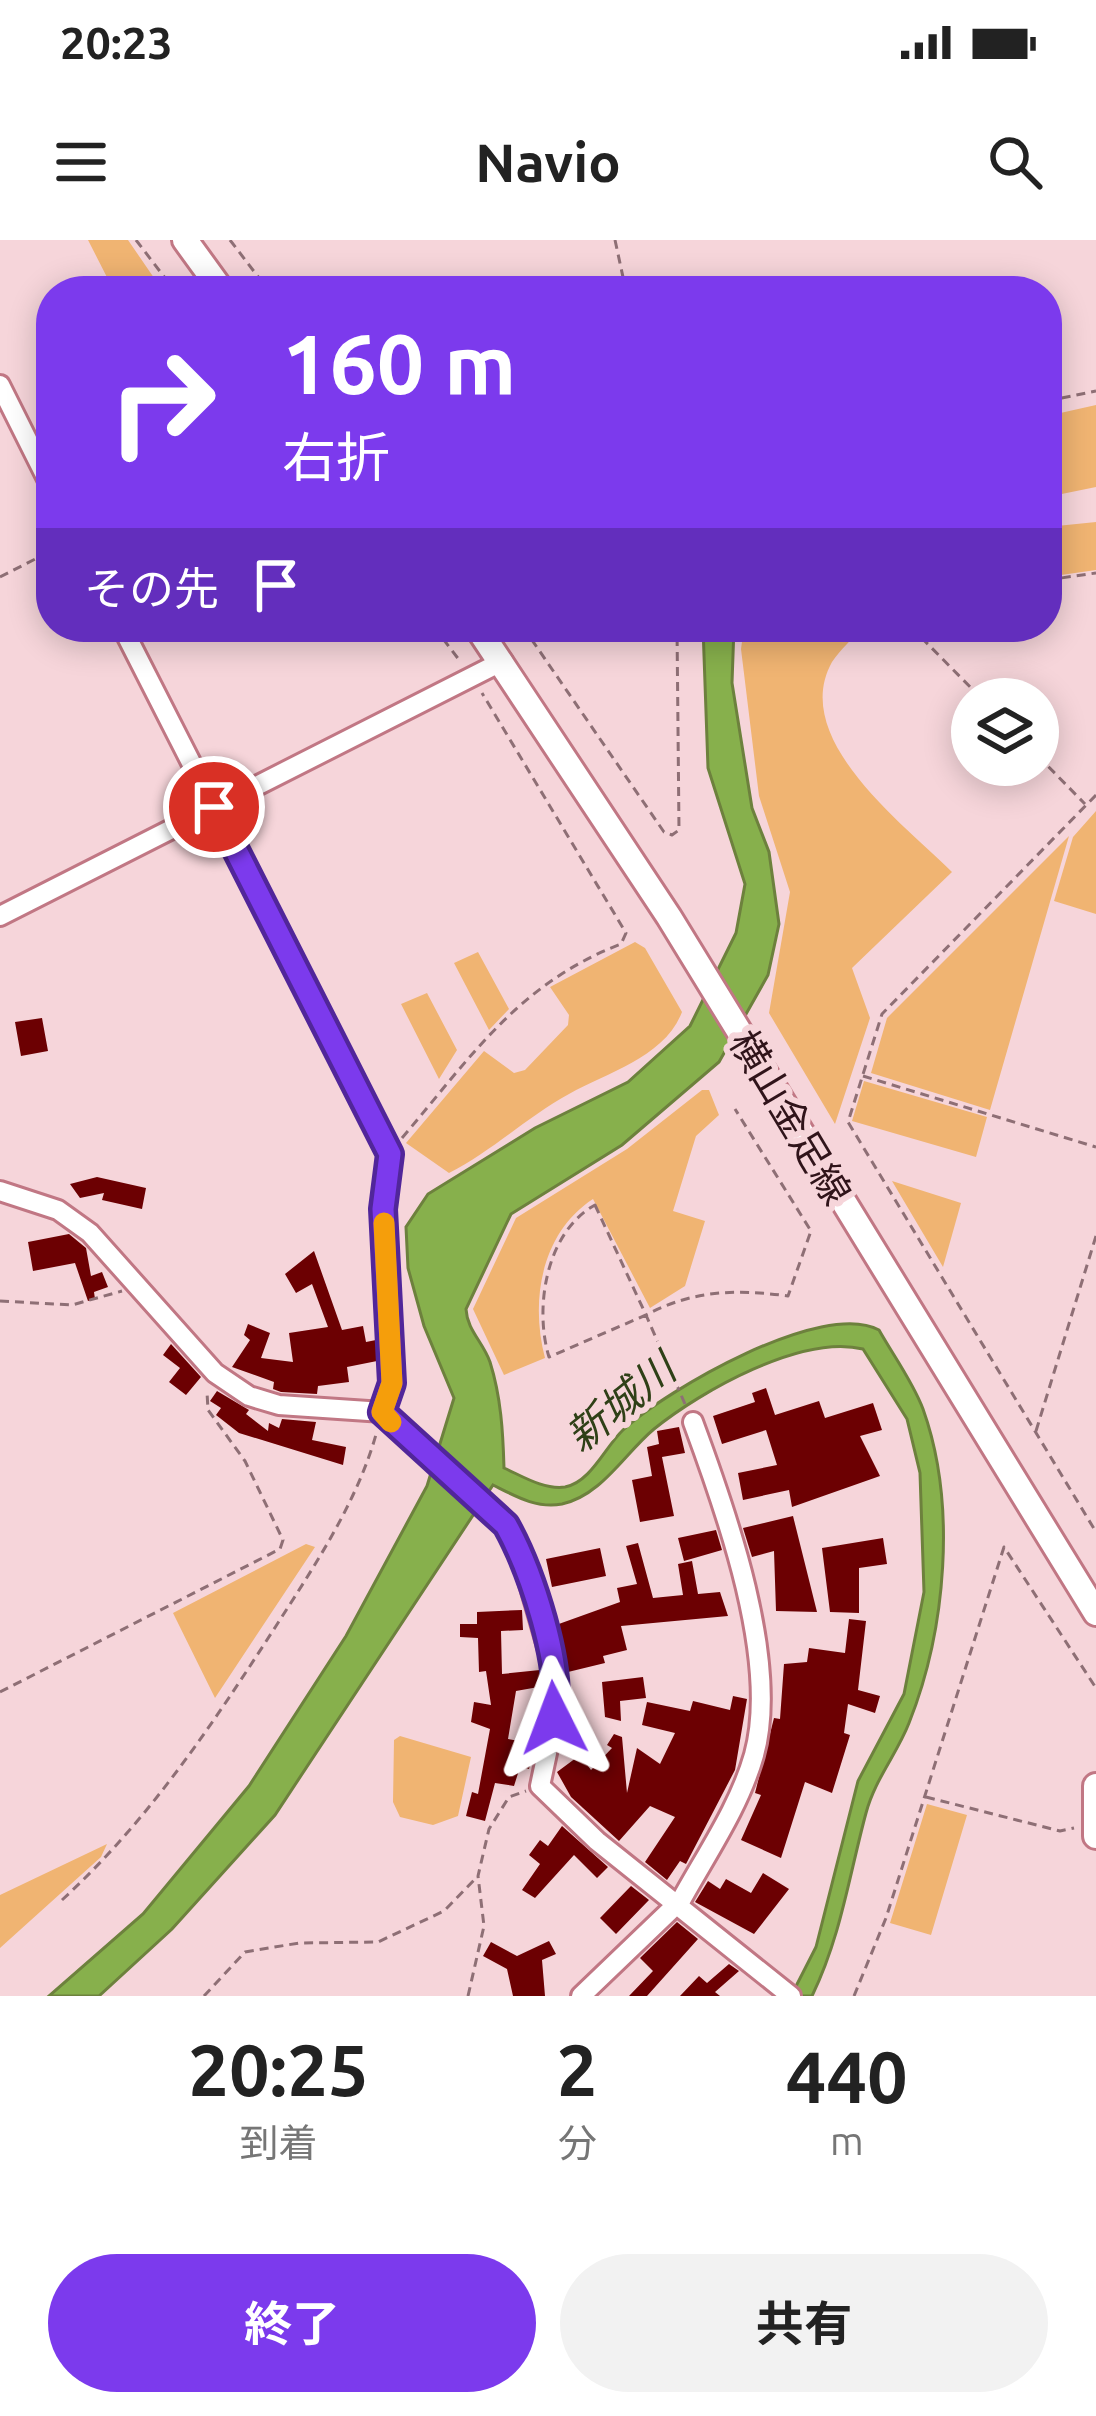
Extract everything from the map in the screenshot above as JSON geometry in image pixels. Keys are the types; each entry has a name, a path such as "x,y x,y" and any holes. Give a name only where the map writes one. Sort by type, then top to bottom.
{"street":[{"path":"184,240 211,276"},
{"path":"0,385 36,457"},
{"path":"130,642 390,1154 383,1209 392,1383 382,1412"},
{"name":"横山金足線","path":"487,642 669,916 1096,1613"},
{"path":"0,916 502,661"},
{"path":"0,1191 58,1210 90,1233 214,1373 249,1396 279,1405 382,1412 492,1512 519,1549 560,1691 540,1786 596,1841 789,1994"},
{"path":"581,1996 678,1904 739,1796 763,1710 741,1567 693,1422"},
{"path":"1094,1830 1096,1786"}],"path":[{"path":"136,240 164,276"},
{"path":"230,240 257,276"},
{"path":"615,240 623,276"},
{"path":"1062,397 1096,391"},
{"path":"0,577 36,559"},
{"path":"1062,578 1096,573"},
{"path":"390,1154 467,1053 550,976 621,944 626,933 470,674 445,642"},
{"path":"534,642 664,832 671,835 679,830 677,642"},
{"path":"926,642 961,678"},
{"path":"1059,777 1087,805"},
{"path":"1096,795 882,1014 848,1122 1096,1532"},
{"path":"863,1076 1096,1147"},
{"path":"693,1422 646,1316 595,1205 555,1252 544,1286 549,1357 646,1316 677,1299 736,1289 788,1296 811,1231 735,1108"},
{"path":"1036,1432 1096,1236"},
{"path":"0,1301 72,1305 136,1286"},
{"path":"0,1692 280,1549 283,1540 244,1461 208,1410 207,1393 214,1373"},
{"path":"62,1900 110,1856 201,1742 337,1526 367,1470 382,1412"},
{"path":"854,1996 1004,1547 1096,1688"},
{"path":"468,1996 484,1925 478,1876 489,1829 509,1797 540,1786"},
{"path":"924,1796 1060,1832 1094,1830"},
{"path":"204,1996 245,1952 299,1943 378,1942 444,1911 478,1876"}],"shaded area":[{"path":"88,240 128,240 153,276 106,276"},
{"path":"1096,405 1096,487 1062,494 1062,413"},
{"path":"1096,522 1096,570 1062,575 1062,525"},
{"path":"704,642 733,642 732,683 752,808 769,852 779,924 768,975 719,1062 622,1145 511,1214 466,1309 494,1375 504,1468 549,1486 565,1487 582,1478 623,1430 673,1393 746,1353 821,1327 854,1324 879,1330 914,1389 934,1446 940,1485 943,1567 939,1608 922,1687 870,1801 837,1928 812,1996 791,1996 816,1947 858,1781 904,1694 924,1592 920,1473 907,1419 863,1349 838,1347 782,1358 698,1398 654,1429 601,1483 576,1499 544,1505 493,1485 275,1815 172,1929 99,1996 49,1996 143,1914 249,1786 346,1636 427,1486 454,1398 424,1326 408,1268 406,1227 428,1194 535,1128 628,1082 690,1026 736,933 745,884 708,768"},
{"path":"742,642 849,642 832,662 823,691 826,721 858,778 952,872 852,968 870,1018 835,1124 769,1013 790,892 759,796"},
{"path":"1096,811 1096,914 1054,901 1073,837"},
{"path":"1069,836 990,1110 871,1073 887,1018"},
{"path":"635,942 645,948 682,1012 663,1041 634,1062 554,1103 449,1173 406,1143 484,1051 514,1073 525,1070 568,1025 569,1015 550,987"},
{"path":"478,952 509,1009 489,1030 454,963"},
{"path":"427,993 457,1050 439,1079 401,1004"},
{"path":"864,1081 987,1117 976,1157 852,1121"},
{"path":"702,1090 709,1090 719,1115 696,1136 673,1211 705,1221 685,1286 650,1308 593,1199 561,1230 544,1270 539,1314 545,1358 504,1375 473,1309 516,1218 627,1149"},
{"path":"892,1181 961,1203 943,1267"},
{"path":"306,1544 315,1547 215,1698 173,1613"},
{"path":"400,1736 471,1757 458,1816 433,1825 400,1817 393,1802 394,1740"},
{"path":"927,1804 967,1815 931,1935 890,1923"},
{"path":"107,1844 101,1857 0,1948 0,1895"}],"building":[{"path":"42,1018 48,1051 21,1056 15,1022"},
{"path":"97,1177 146,1188 142,1209 102,1200 104,1193 80,1198 70,1184"},
{"path":"69,1234 86,1248 91,1276 102,1272 108,1287 94,1292 95,1299 88,1301 75,1263 33,1271 28,1242"},
{"path":"314,1251 342,1330 363,1326 366,1342 376,1340 377,1361 347,1367 349,1382 318,1386 317,1394 281,1392 273,1389 274,1382 232,1367 250,1340 244,1335 248,1324 270,1333 261,1358 293,1362 289,1333 328,1327 312,1284 296,1293 285,1274"},
{"path":"171,1344 201,1377 186,1395 169,1382 180,1368 163,1355"},
{"path":"766,1388 775,1415 819,1401 825,1418 873,1403 882,1430 860,1436 880,1476 792,1507 789,1490 743,1500 738,1473 777,1465 766,1430 722,1444 713,1416 755,1402 752,1393"},
{"path":"217,1391 249,1410 246,1414 268,1431 269,1423 279,1428 282,1419 316,1422 312,1440 346,1447 343,1465 239,1433 216,1415 221,1408 210,1401"},
{"path":"679,1427 685,1453 662,1457 674,1516 640,1522 632,1480 652,1476 647,1447 659,1444 657,1431"},
{"path":"793,1516 817,1612 776,1611 774,1551 752,1557 743,1528"},
{"path":"716,1530 722,1550 684,1561 678,1538"},
{"path":"883,1538 887,1564 859,1568 859,1613 830,1612 822,1548"},
{"path":"638,1543 653,1598 683,1595 678,1564 692,1561 698,1594 720,1592 728,1616 621,1626 627,1650 603,1656 605,1663 568,1672 556,1625 620,1602 617,1588 637,1584 626,1546"},
{"path":"600,1548 606,1576 552,1587 546,1559"},
{"path":"522,1610 523,1630 501,1631 502,1674 540,1670 544,1686 516,1691 508,1739 535,1744 529,1769 520,1767 514,1786 495,1783 485,1821 466,1816 472,1792 478,1794 490,1729 471,1722 474,1702 491,1705 486,1671 479,1672 478,1638 460,1637 460,1624 477,1624 477,1612"},
{"path":"849,1619 866,1621 858,1690 880,1696 875,1713 848,1704 844,1733 850,1735 832,1793 805,1782 781,1858 741,1840 761,1795 755,1793 774,1718 780,1719 784,1664 807,1662 809,1648 845,1653"},
{"path":"643,1677 646,1698 620,1701 621,1721 605,1717 602,1682"},
{"path":"733,1696 747,1699 735,1770 686,1864 680,1861 667,1880 645,1862 675,1817 650,1806 619,1841 571,1797 557,1772 580,1755 591,1770 612,1748 607,1745 614,1734 622,1737 627,1793 637,1748 660,1764 675,1733 642,1725 647,1702 690,1711 693,1701 730,1710"},
{"path":"562,1826 608,1867 597,1878 574,1855 535,1898 522,1890 540,1864 529,1855 540,1840 548,1846"},
{"path":"763,1873 789,1889 754,1934 695,1902 708,1881 720,1889 726,1879 751,1893"},
{"path":"631,1886 649,1900 616,1934 600,1918"},
{"path":"677,1922 698,1939 647,1996 629,1996 653,1971 640,1958"},
{"path":"549,1941 556,1954 542,1960 545,1996 513,1996 507,1969 483,1956 491,1942 517,1956"},
{"path":"729,1964 739,1971 715,1992 720,1996 680,1996 699,1976 707,1983"}],"slow traffic":[{"path":"384,1223 392,1383 382,1412 391,1422"}],"route":[{"path":"214,807 390,1154 383,1209 392,1383 382,1412 506,1525 519,1549 560,1691 554,1718"}],"water label":[{"name":"新城川","path":"620,1402"}]}
